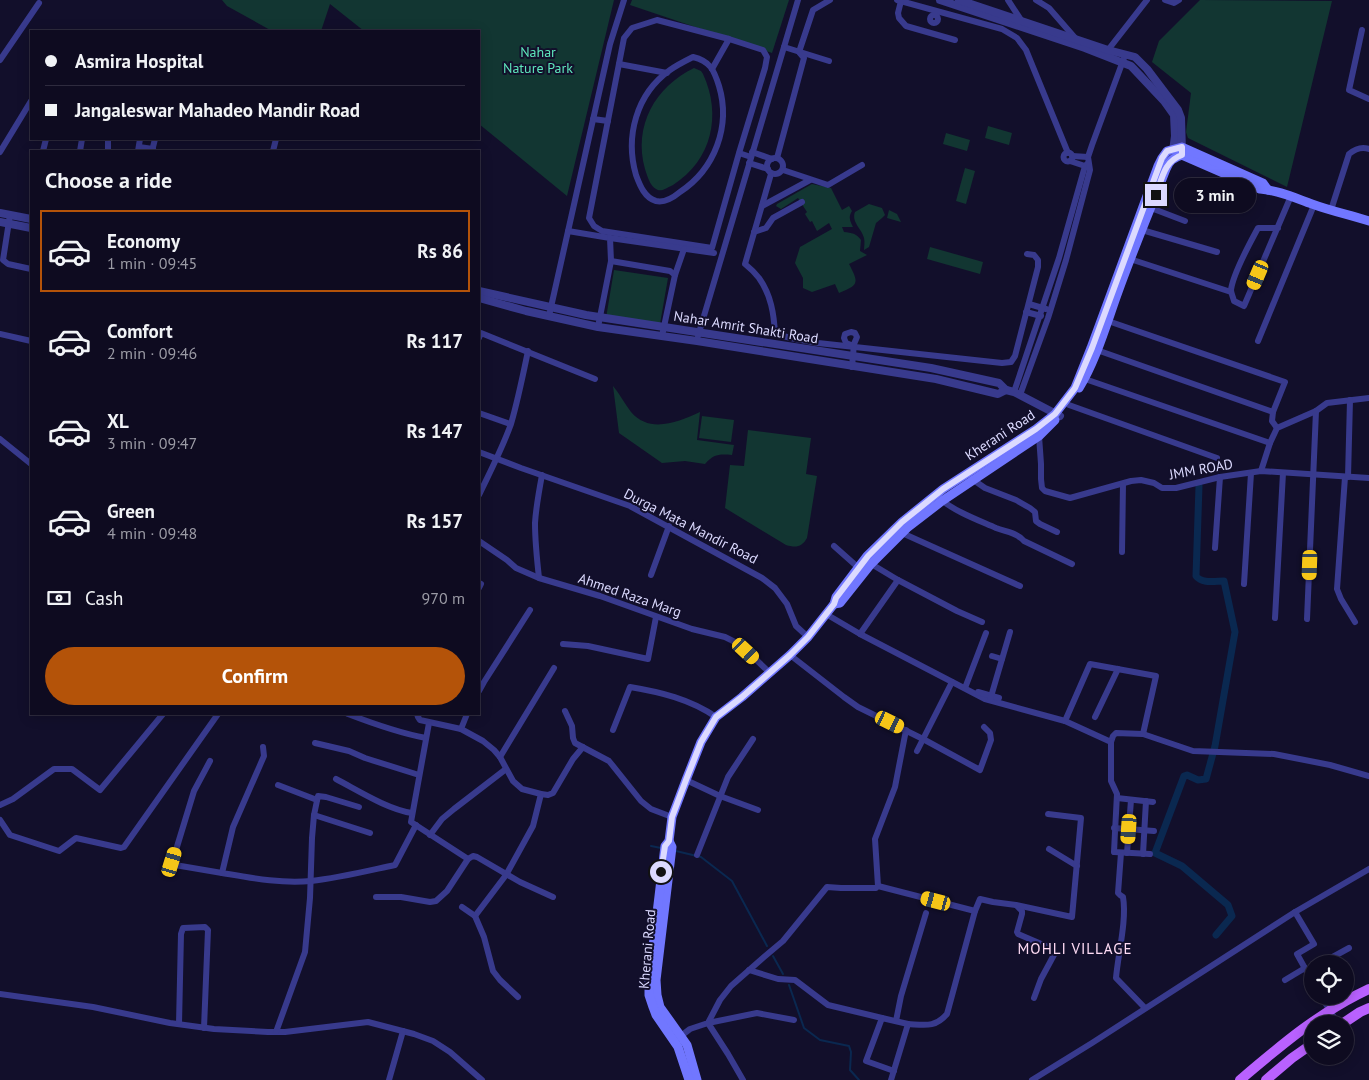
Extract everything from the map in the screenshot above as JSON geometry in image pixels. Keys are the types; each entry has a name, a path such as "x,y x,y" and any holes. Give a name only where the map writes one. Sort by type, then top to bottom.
{"main road":[{"path":"1057,415 1075,388 1108,321 1130,259 1168,164 1179,150"},
{"path":"1057,415 1069,405 1085,379 1158,166 1167,151 1179,150 1260,189 1291,196 1314,205 1369,221"},
{"name":"Kherani Road","path":"697,1080 687,1045 656,1015 650,995 650,971 672,817 701,742 716,717 790,655 808,637 834,604 840,604 868,561 902,522 939,498 974,480 1038,433 1057,415"},
{"name":"Kherani Road","path":"868,561 902,533 964,475 1038,433"},
{"path":"1240,1080 1317,1018 1355,995 1369,989"},
{"path":"1354,1016 1369,1008"},
{"name":"Kherani Road","path":"678,1038 678,1047 688,1080"},
{"path":"1266,1080 1304,1050"}],"street":[{"path":"549,316 610,44 624,0"},
{"path":"697,341 698,331 798,0"},
{"path":"799,52 813,10 830,0"},
{"path":"936,14 940,0 1124,58"},
{"path":"959,0 1108,50 1124,58 1164,100 1174,115 1179,150"},
{"path":"1008,0 1021,20"},
{"path":"1036,0 1049,8 1076,39"},
{"path":"1108,50 1147,0"},
{"path":"1165,0 1174,3 1179,0"},
{"path":"955,40 906,26 899,18 899,1 936,14 1002,30 1017,38 1026,50 1070,157 1087,162"},
{"path":"0,60 38,3"},
{"path":"657,20 729,38 764,50 767,57 712,248 602,231 594,226 589,218 624,38 632,28 657,20"},
{"path":"1362,30 1349,90 1369,98"},
{"path":"712,69 729,38"},
{"path":"784,47 829,61"},
{"path":"799,52 804,58 774,159 767,164 769,172 762,206 746,264 759,278 768,294 774,313 775,334 796,339 1002,363 1011,362 1015,356 1038,267 1038,260 1034,255 1027,254"},
{"path":"693,57 708,63 712,69 723,106 723,120 718,145 709,163 697,179 687,188 662,202 655,201 649,198 643,191 634,166 632,140 637,114 642,102 649,91 667,72 678,64 693,57"},
{"path":"1014,392 1047,310 1059,258 1084,183 1087,162 1124,58"},
{"path":"619,64 667,72"},
{"path":"0,152 30,103"},
{"path":"593,119 608,121"},
{"path":"138,149 153,150"},
{"path":"1331,210 1348,154 1354,149 1369,149"},
{"path":"739,154 751,158 774,159 783,163 783,170 779,174 769,172 751,158"},
{"path":"783,170 828,185 862,165"},
{"path":"762,206 810,180"},
{"path":"1278,228 1258,228 1248,246 1234,280 1231,292 1234,301 1244,306 1278,228 1291,196"},
{"path":"754,232 766,228 773,218 802,202"},
{"path":"1258,341 1314,205"},
{"path":"1151,208 1185,221"},
{"path":"0,213 30,219"},
{"path":"10,215 3,260 8,264 30,269"},
{"path":"0,222 30,228"},
{"path":"1142,230 1217,252"},
{"path":"568,231 714,253"},
{"path":"598,327 611,261 610,238"},
{"path":"662,336 674,275 684,249"},
{"path":"1130,259 1231,292"},
{"path":"611,261 670,271 674,275"},
{"name":"Nahar Amrit Shakti Road","path":"480,291 616,320 773,341 851,356 931,368 999,383 1057,415"},
{"name":"Nahar Amrit Shakti Road","path":"480,298 598,327 936,379 998,394 1014,392"},
{"path":"1028,304 1047,310"},
{"path":"1014,392 1041,316 1047,310"},
{"path":"1026,312 1041,316"},
{"path":"615,329 616,320"},
{"path":"1108,321 1285,382 1272,412 1272,421 1276,428"},
{"path":"480,336 481,333 595,378"},
{"path":"0,334 30,341"},
{"path":"852,345 852,366"},
{"path":"1094,349 1272,412"},
{"path":"480,493 497,459 510,424 528,351"},
{"path":"1085,379 1270,442"},
{"path":"1261,471 1276,428 1316,411 1327,403 1369,398"},
{"path":"1350,400 1337,589 1355,622"},
{"path":"1069,405 1217,458"},
{"path":"1307,619 1316,411"},
{"path":"480,413 510,424"},
{"name":"JMM ROAD","path":"1038,433 1042,488 1045,491 1070,498 1140,480 1154,483 1162,488 1176,488 1220,477 1261,471 1369,478"},
{"path":"0,440 30,463"},
{"name":"Durga Mata Mandir Road","path":"480,452 630,506 762,578 775,588 787,604 796,626 808,637"},
{"path":"1244,584 1251,472"},
{"path":"1275,618 1283,472"},
{"path":"964,475 985,488 1016,500 1030,508 1034,512 1036,521 1056,532"},
{"path":"539,578 535,522 542,476"},
{"path":"1215,548 1220,477"},
{"path":"1122,552 1123,484"},
{"path":"939,498 953,508 997,528 1021,536 1024,541 1072,564"},
{"path":"651,575 669,526"},
{"path":"902,533 1020,586"},
{"name":"Ahmed Raza Marg","path":"480,542 519,569 539,578 600,596 692,629 725,637 746,651 770,673"},
{"path":"834,546 862,570"},
{"path":"868,561 898,580 982,622"},
{"path":"860,634 898,580"},
{"path":"480,689 530,610"},
{"path":"826,614 860,634 965,688 990,698 1065,721 1111,742"},
{"path":"563,644 598,648 648,659 656,616"},
{"path":"990,698 1010,632"},
{"path":"965,688 986,634"},
{"path":"790,655 858,707 906,730 980,770 991,740 990,732 984,727"},
{"path":"992,656 1002,659"},
{"path":"1065,721 1090,664 1156,676 1143,734"},
{"path":"500,757 554,668"},
{"path":"1095,717 1118,669"},
{"path":"918,752 952,682"},
{"path":"613,730 630,687 655,691 675,697 705,709 716,717"},
{"path":"977,691 990,698 999,698"},
{"path":"565,711 572,726 575,742 609,761 641,801 651,809 672,817"},
{"path":"0,805 13,799 54,769 72,769 100,790 162,715"},
{"path":"0,820 10,835 59,850 76,838 121,848 124,847 217,715"},
{"path":"351,715 384,728 426,738"},
{"path":"418,715 420,720 461,729 483,741 500,757 513,782 522,789 541,794 548,795 553,793 573,759 583,747"},
{"path":"461,729 467,715"},
{"path":"429,723 410,822 468,859"},
{"path":"878,886 874,838 895,787 906,730"},
{"path":"1146,801 1144,830 1146,854 1114,852 1117,794 1111,781 1111,742 1116,733 1143,734 1193,751 1274,754 1330,765 1369,776"},
{"path":"697,855 728,777 752,740"},
{"path":"315,743 349,751 419,775"},
{"path":"222,873 233,827 264,756 263,747"},
{"path":"210,761 194,791 172,862 175,865 260,879 310,881 395,865 416,825"},
{"path":"430,835 442,819 454,808 506,770"},
{"path":"336,779 367,796 412,813"},
{"path":"686,780 720,796 758,810"},
{"path":"278,785 317,800"},
{"path":"475,916 506,874 533,826 541,794"},
{"path":"276,1032 305,952 314,815 318,796 359,807"},
{"path":"1116,798 1153,802"},
{"path":"1131,800 1129,829 1118,893 1124,900 1116,978 1145,1008"},
{"path":"749,970 778,979 795,980 828,1005 908,1024 930,1025 940,1021 947,1014 980,899 1072,917 1081,818 1048,814"},
{"path":"314,815 370,833"},
{"path":"1114,828 1154,831"},
{"path":"1049,849 1077,866"},
{"path":"376,896 436,901 447,891 468,859 472,856 477,856 506,874 552,897"},
{"path":"1032,1080 1295,912 1369,869"},
{"path":"708,1023 720,1000 731,986 783,941 827,887 876,888 878,886 975,911"},
{"path":"1016,905 1022,911 1016,932 1053,949 1055,953 1041,979 1034,998"},
{"path":"462,907 475,916 484,937 493,971 518,997"},
{"path":"896,1021 901,996 926,912"},
{"path":"1295,912 1314,944 1297,954 1304,964"},
{"path":"179,1024 181,934 183,928 205,927 208,930 204,1028"},
{"path":"1336,955 1349,948"},
{"path":"1285,980 1304,972"},
{"path":"0,994 93,1007 214,1030 276,1032 368,1022 433,1041 450,1052 482,1080"},
{"path":"1326,1005 1332,1015"},
{"path":"678,1038 690,1029 708,1023 757,1013 794,1020"},
{"path":"882,1018 866,1061 894,1071"},
{"path":"708,1023 743,1080"},
{"path":"891,1080 908,1024"},
{"path":"389,1080 403,1031"}],"green space":[{"name":"Nahar Nature Park","path":"222,0 614,0 567,196 480,125 480,30 363,30 330,4 321,30 270,30 227,6"},
{"path":"632,0 789,0 772,53 630,5"},
{"path":"1200,0 1332,1 1287,187 1188,138 1186,132 1191,93 1152,62 1159,41"},
{"path":"694,68 701,71 709,90 712,105 710,136 705,150 697,163 686,175 673,185 658,190 650,183 645,169 642,138 645,123 658,97 680,76"},
{"path":"988,126 1012,133 1009,145 985,138"},
{"path":"946,133 970,140 967,151 943,144"},
{"path":"965,168 975,171 966,204 956,201"},
{"path":"812,184 831,188 842,210 849,206 852,211 850,219 853,227 842,227 844,232 854,234 861,240 860,251 867,255 849,264 856,279 855,283 850,288 839,293 835,284 812,292 803,288 803,278 795,263 800,247 832,229 829,223 817,231 812,221 810,222 805,214 807,212 798,198 781,209 776,206"},
{"path":"869,204 882,208 885,215 876,223 869,247 864,250 864,238 854,216 855,212"},
{"path":"889,210 897,214 901,222 887,218"},
{"path":"930,247 983,262 980,274 927,259"},
{"path":"614,270 668,278 660,324 606,318"},
{"path":"613,386 631,412 647,423 664,424 674,422 700,412 697,440 734,445 732,455 717,455 705,464 685,461 662,463 619,433"},
{"path":"702,416 734,420 731,442 699,438"},
{"path":"748,430 811,438 806,474 817,476 807,538 801,545 786,545 725,508 730,465 744,466"}],"waterway":[{"path":"1199,486 1196,576 1205,581 1224,581 1235,632 1215,746 1206,779 1198,780 1187,775 1184,776 1155,853 1182,866 1228,905 1232,916 1216,935"},
{"path":"651,846 661,848"},
{"path":"676,851 701,857 732,881 767,946"},
{"path":"773,956 783,974"},
{"path":"789,985 804,1028 820,1040 849,1046 851,1052 850,1070 859,1080"}],"district":[{"name":"MOHLI VILLAGE","path":"1075,948"}],"route":[{"path":"661,872 665,846 669,841 672,817 701,742 716,717 770,673 808,637 868,556 902,522 943,489 1036,429 1055,414 1075,388 1092,348 1162,158 1170,149 1182,147 1182,155 1172,159 1168,164 1156,195"}]}
